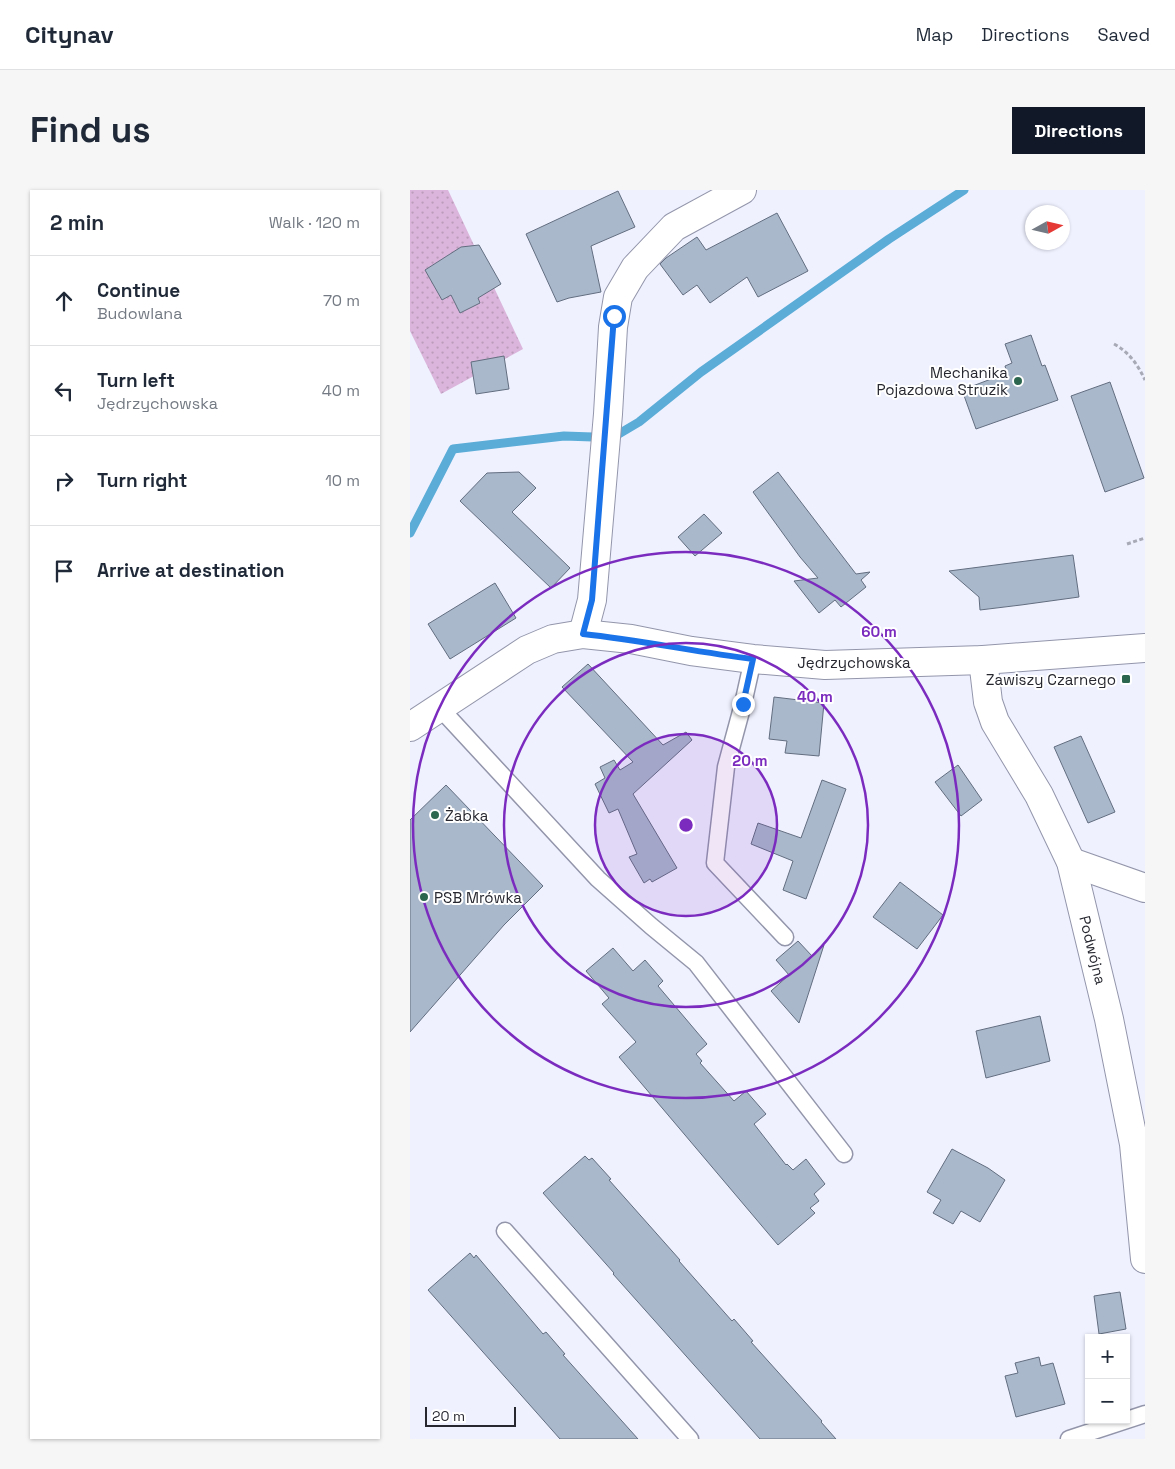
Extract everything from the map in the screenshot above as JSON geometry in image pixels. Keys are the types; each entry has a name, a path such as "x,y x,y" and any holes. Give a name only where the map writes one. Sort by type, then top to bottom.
{"street":[{"path":"583,634 592,600 608,414 613,327 618,297 635,268 674,227 742,190"},
{"name":"Jędrzychowska","path":"410,727 527,650 553,639 583,634 631,639 691,651 753,659 825,665 983,660 1145,648"},
{"name":"Podwójna","path":"983,660 988,702 995,722 1039,794 1072,862 1109,1019 1134,1144 1145,1259"},
{"path":"1072,862 1145,888"}],"lane":[{"path":"753,659 726,767 715,863 785,937"},
{"path":"439,708 598,879 696,963 844,1154"},
{"path":"505,1231 690,1439"},
{"path":"1068,1439 1145,1414"}],"path":[{"path":"1114,344 1124,349 1138,366 1145,380"},
{"path":"1127,544 1145,538"}],"shaded area":[{"path":"410,190 448,190 523,349 441,394 410,331"}],"building":[{"path":"618,191 635,227 591,246 601,292 557,302 526,234"},
{"path":"777,213 808,271 758,297 747,277 710,303 697,285 683,295 660,264 697,237 706,250"},
{"path":"479,245 501,284 478,298 480,303 460,313 451,295 442,300 425,270 461,247"},
{"name":"Mechanika Pojazdowa Struzik","path":"1031,335 1042,366 1045,365 1058,400 976,429 962,390 1007,373 1005,366 1012,363 1005,344"},
{"path":"504,356 509,389 476,394 471,362"},
{"path":"1110,382 1144,478 1105,492 1071,396"},
{"path":"519,472 536,488 512,512 570,568 551,588 460,501 487,473"},
{"path":"778,472 856,574 870,572 861,580 866,587 841,607 835,600 819,613 794,581 818,578 800,557 753,492"},
{"path":"704,514 722,533 695,556 678,537"},
{"path":"1073,555 1079,597 1021,605 980,610 979,597 949,571"},
{"path":"495,583 516,618 450,659 428,624"},
{"path":"588,664 663,745 686,732 692,740 633,794 677,868 652,882 650,879 644,883 629,857 637,854 618,809 609,813 595,784 605,778 600,767 614,760 620,770 633,762 562,687"},
{"path":"774,697 824,703 819,756 785,753 787,741 769,739"},
{"path":"1081,736 1115,812 1088,823 1054,747"},
{"path":"958,765 982,800 961,816 935,782"},
{"path":"822,780 846,789 806,899 783,890 793,861 751,844 758,823 801,838"},
{"path":"446,785 543,886 504,925 410,1032 410,820"},
{"path":"900,882 943,915 917,949 873,917"},
{"path":"798,941 812,956 824,945 799,1023 771,991 789,975 776,960"},
{"path":"613,948 633,971 645,960 663,981 658,986 707,1044 696,1054 702,1061 700,1063 734,1101 746,1091 766,1114 754,1124 786,1165 793,1170 806,1159 825,1184 814,1194 819,1201 810,1208 815,1213 778,1245 619,1057 636,1042 602,1004 609,998 586,971"},
{"path":"1040,1016 1050,1061 986,1078 976,1031"},
{"path":"952,1149 988,1168 1005,1180 980,1222 961,1211 953,1224 933,1213 941,1200 927,1192"},
{"path":"585,1156 589,1160 592,1158 611,1179 609,1180 679,1261 732,1321 734,1319 753,1341 751,1342 836,1439 760,1439 613,1274 543,1193"},
{"path":"470,1253 474,1258 476,1255 543,1334 546,1332 565,1354 563,1355 638,1439 560,1439 428,1290"},
{"path":"1120,1292 1126,1329 1099,1334 1094,1296"},
{"path":"1039,1357 1041,1366 1053,1363 1065,1404 1016,1417 1005,1376 1018,1373 1015,1363"}],"waterway":[{"path":"612,438 639,422 701,372 889,239 964,190"},
{"path":"410,533 453,449 564,436 593,437"}],"place":[{"name":"Mechanika Pojazdowa Struzik","path":"1018,381"},
{"name":"Zawiszy Czarnego","path":"1126,679"},
{"name":"Żabka","path":"435,815"},
{"name":"PSB Mrówka","path":"424,897"}],"route":[{"path":"614,316 608,414 592,600 583,634 631,639 691,651 753,659 743,704"}]}
